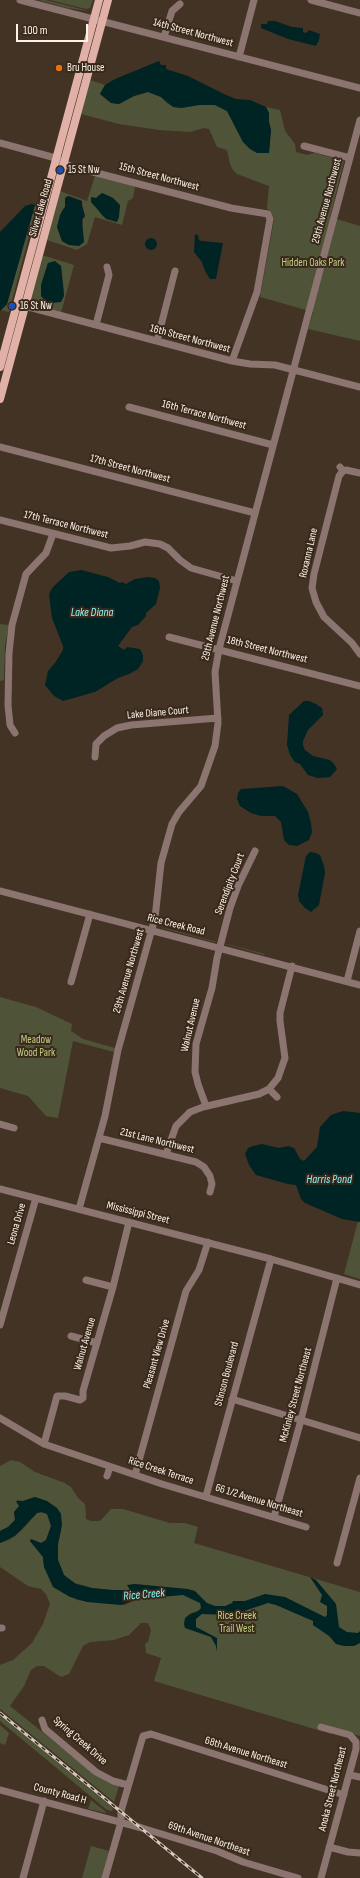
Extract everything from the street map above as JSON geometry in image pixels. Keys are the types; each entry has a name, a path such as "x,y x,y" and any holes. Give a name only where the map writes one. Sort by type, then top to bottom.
{"main road":[{"path":"0,367 21,305 56,159 99,0"},
{"name":"Silver Lake Road","path":"0,399 21,305 64,164 108,0"}],"street":[{"name":"14th Street Northwest","path":"20,0 360,88"},
{"path":"239,57 254,0"},
{"path":"311,0 360,13"},
{"path":"164,37 172,11 180,4"},
{"name":"29th Avenue Northwest","path":"79,1209 99,1138 118,1050 152,930 156,912 161,863 172,824 179,812 198,789 204,779 215,746 218,718 215,672 218,649 360,120"},
{"name":"15th Street Northwest","path":"0,144 56,159 64,164 231,208 268,214 270,219 257,292 232,361"},
{"path":"304,146 350,158"},
{"path":"96,325 109,275 107,267"},
{"path":"156,341 176,271"},
{"name":"16th Street Northwest","path":"21,305 232,361 250,364 275,365 360,387"},
{"name":"16th Terrace Northwest","path":"130,407 273,445"},
{"name":"17th Street Northwest","path":"0,447 255,513"},
{"name":"Roxanna Lane","path":"360,473 342,469 314,574 312,588 316,602 324,617 352,643 360,654"},
{"name":"17th Terrace Northwest","path":"0,520 111,548 130,546 145,542 160,544 168,548 191,568 237,581"},
{"path":"15,734 10,725 8,705 9,653 12,625 26,574 46,553 53,534"},
{"name":"18th Street Northwest","path":"169,637 360,686"},
{"name":"Lake Diane Court","path":"95,758 96,744 104,736 117,728 131,725 218,718"},
{"name":"Serendipity Court","path":"220,948 236,894 254,851"},
{"name":"Rice Creek Road","path":"0,891 360,984"},
{"path":"71,982 90,914"},
{"path":"347,981 360,931"},
{"name":"Walnut Avenue","path":"206,1106 198,1084 195,1052 212,988 220,948"},
{"path":"166,1154 173,1132 180,1120 190,1112 206,1106 259,1094 269,1088 278,1078 284,1065 285,1051 280,1013 292,966"},
{"path":"269,1088 277,1097"},
{"path":"0,1124 14,1128"},
{"name":"21st Lane Northwest","path":"99,1138 191,1160 204,1168 212,1180 210,1192"},
{"name":"Mississippi Street","path":"0,1189 271,1258 360,1285"},
{"name":"Leona Drive","path":"0,1325 36,1198"},
{"name":"Walnut Avenue","path":"44,1444 57,1396 61,1395 82,1399 113,1287 129,1222"},
{"name":"Pleasant View Drive","path":"135,1475 186,1291 199,1270 208,1242"},
{"name":"Stinson Boulevard","path":"206,1496 271,1258"},
{"name":"McKinley Street Northeast","path":"274,1517 301,1420 337,1278"},
{"path":"86,1280 113,1287"},
{"path":"71,1336 97,1343"},
{"path":"232,1399 360,1438"},
{"name":"Rice Creek Terrace","path":"0,1418 44,1444 135,1475 206,1496"},
{"name":"Rice Creek Terrace","path":"107,1476 110,1466"},
{"path":"337,1563 360,1478"},
{"name":"66 1/2 Avenue Northeast","path":"206,1496 306,1527"},
{"name":"Spring Creek Drive","path":"42,1720 45,1729 96,1772 113,1781 128,1785"},
{"name":"Anoka Street Northeast","path":"321,1878 356,1749 356,1742 350,1735 322,1727"},
{"name":"68th Avenue Northeast","path":"128,1785 142,1736 151,1734 344,1795"},
{"path":"350,1775 360,1777"},
{"path":"105,1878 117,1821 120,1816 128,1785"},
{"name":"County Road H","path":"0,1790 117,1821"},
{"path":"23,1878 44,1801"},
{"name":"69th Avenue Northeast","path":"117,1821 217,1851 243,1862 298,1878"},
{"path":"329,1847 348,1852 360,1853"}],"green space":[{"path":"38,0 45,0 89,11 67,8"},
{"path":"50,0 93,0 90,8 86,9"},
{"name":"Hidden Oaks Park","path":"90,80 105,85 100,94 111,103 119,104 134,96 148,92 161,97 168,104 181,108 199,105 215,105 227,111 243,142 269,153 271,130 269,113 266,107 280,110 285,131 295,144 296,152 307,155 315,153 344,161 330,217 360,226 360,341 308,329 313,312 260,297 274,220 267,208 269,186 237,174 230,164 227,150 217,147 209,129 204,128 190,132 159,130 119,124 81,114"},
{"path":"95,176 135,186 133,198 128,201 122,225 95,217 87,244 77,250 47,240 60,191 87,201","holes":["102,193 113,198 120,205 120,209 103,217 94,204 98,196","70,196 82,201 83,223 69,245 62,241 57,227 62,210 65,207 65,198"]},
{"path":"35,205 37,206 9,312 1,310 7,304"},
{"path":"42,255 74,265 61,313 31,305 30,303","holes":["48,263 61,266 64,292 61,302 47,302 41,296 41,285"]},
{"path":"0,624 9,625 5,645 4,680 0,681"},
{"path":"158,927 168,929 217,942 214,942"},
{"path":"227,944 265,954 264,955"},
{"name":"Meadow Wood Park","path":"0,997 36,1007 72,1024 71,1031 83,1039 115,1048 114,1052 73,1041 58,1118 46,1116 28,1096 0,1088"},
{"path":"358,1221 360,1222 360,1279 344,1274"},
{"name":"Rice Creek Trail West","path":"11,1460 20,1462 35,1472 65,1483 71,1487 78,1498 85,1504 86,1519 91,1521 100,1521 111,1509 123,1509 170,1523 185,1523 198,1527 194,1543 360,1592 360,1736 333,1728 331,1734 154,1681 161,1658 146,1653 145,1644 148,1642 151,1630 147,1623 141,1623 129,1635 114,1640 90,1642 83,1646 69,1674 61,1677 44,1666 37,1666 31,1670 24,1686 10,1706 93,1773 119,1786 114,1802 0,1709 0,1665 13,1660 32,1643 43,1624 50,1604 46,1594 41,1589 28,1586 0,1567 0,1543 9,1540 22,1530 37,1513 45,1512 50,1517 51,1526 46,1541 41,1543 31,1539 30,1541 43,1557 44,1567 48,1575 77,1600 125,1605 137,1599 153,1598 180,1589 134,1584 131,1590 112,1590 92,1588 71,1582 64,1575 58,1560 61,1515 57,1508 35,1497 23,1501 17,1500 17,1504 20,1506 14,1512 15,1520 8,1527 0,1531 0,1466"},
{"path":"0,1715 113,1808 112,1811 107,1810 0,1721"},
{"path":"0,1725 9,1733 5,1745 0,1743"},
{"path":"91,1800 106,1812 106,1813 88,1809"},
{"path":"91,1846 109,1851 102,1878 82,1878"}],"water":[{"path":"268,21 275,21 292,27 303,28 303,32 306,33 309,30 320,34 319,40 316,46 288,39 261,28 261,24 267,24"},
{"path":"159,61 161,65 166,65 166,69 188,76 226,95 236,99 250,100 266,107 269,113 271,130 269,153 257,153 250,149 243,142 227,111 215,105 199,105 181,108 173,107 161,97 148,92 134,96 119,104 111,103 100,94 105,85 115,79"},
{"path":"102,193 113,198 120,205 117,222 106,219 91,202 91,197 96,198"},
{"path":"68,196 82,201 85,216 82,220 84,242 79,246 69,245 62,241 57,227 60,215 65,207 65,198"},
{"path":"32,204 35,205 7,304 0,311 0,232 25,206"},
{"path":"195,234 198,235 199,240 202,241 223,243 216,279 210,279 202,262 194,252"},
{"path":"151,238 155,240 157,244 155,248 151,250 147,248 145,244 147,240"},
{"path":"55,261 61,266 64,296 61,302 52,303 47,302 41,296 41,285 48,263"},
{"name":"Lake Diana","path":"81,570 108,577 120,583 122,582 126,584 135,579 148,577 155,578 159,581 160,588 156,604 146,613 146,616 138,625 132,627 118,646 124,650 127,647 140,649 143,655 143,661 138,669 118,678 95,692 63,701 54,696 45,685 48,671 63,650 63,646 52,618 49,594 53,587 69,572"},
{"path":"304,701 309,701 322,708 323,715 308,730 303,741 303,745 305,750 313,756 330,760 334,764 337,769 330,777 318,778 308,775 300,764 295,762 290,755 287,745 289,715"},
{"path":"283,786 297,794 308,812 311,823 312,832 309,840 297,846 289,845 284,840 281,822 275,816 261,816 251,813 240,806 237,799 238,793 241,789"},
{"path":"310,852 320,855 325,873 319,905 311,912 299,901 298,895 306,856"},
{"name":"Harris Pond","path":"343,1111 360,1113 360,1222 342,1219 305,1203 301,1199 296,1185 256,1175 249,1165 245,1154 248,1148 262,1144 279,1148 288,1146 294,1148 300,1159 304,1161 317,1147 320,1127 331,1115"},
{"name":"Rice Creek","path":"35,1497 47,1501 57,1508 61,1514 62,1525 58,1544 58,1560 64,1575 76,1584 92,1588 112,1590 130,1590 127,1585 134,1584 188,1589 195,1591 207,1603 215,1606 225,1606 233,1601 245,1601 265,1594 285,1597 325,1617 327,1615 327,1606 320,1602 322,1595 310,1577 316,1580 336,1604 339,1627 347,1632 358,1633 360,1631 360,1643 354,1646 336,1644 329,1636 313,1625 313,1621 268,1603 232,1615 202,1614 196,1619 196,1627 217,1638 217,1652 216,1646 211,1637 185,1628 185,1618 201,1608 200,1603 183,1595 137,1599 121,1605 87,1602 70,1597 53,1587 44,1567 43,1557 30,1541 31,1539 41,1543 46,1540 51,1526 47,1514 41,1512 37,1513 15,1536 0,1543 0,1531 8,1527 15,1520 14,1512 19,1506 16,1501 23,1501"}],"railway":[{"path":"0,1713 202,1878"}],"place":[{"name":"Bru House","path":"59,68"},
{"name":"15 St Nw","path":"60,170"},
{"name":"16 St Nw","path":"12,306"}]}
